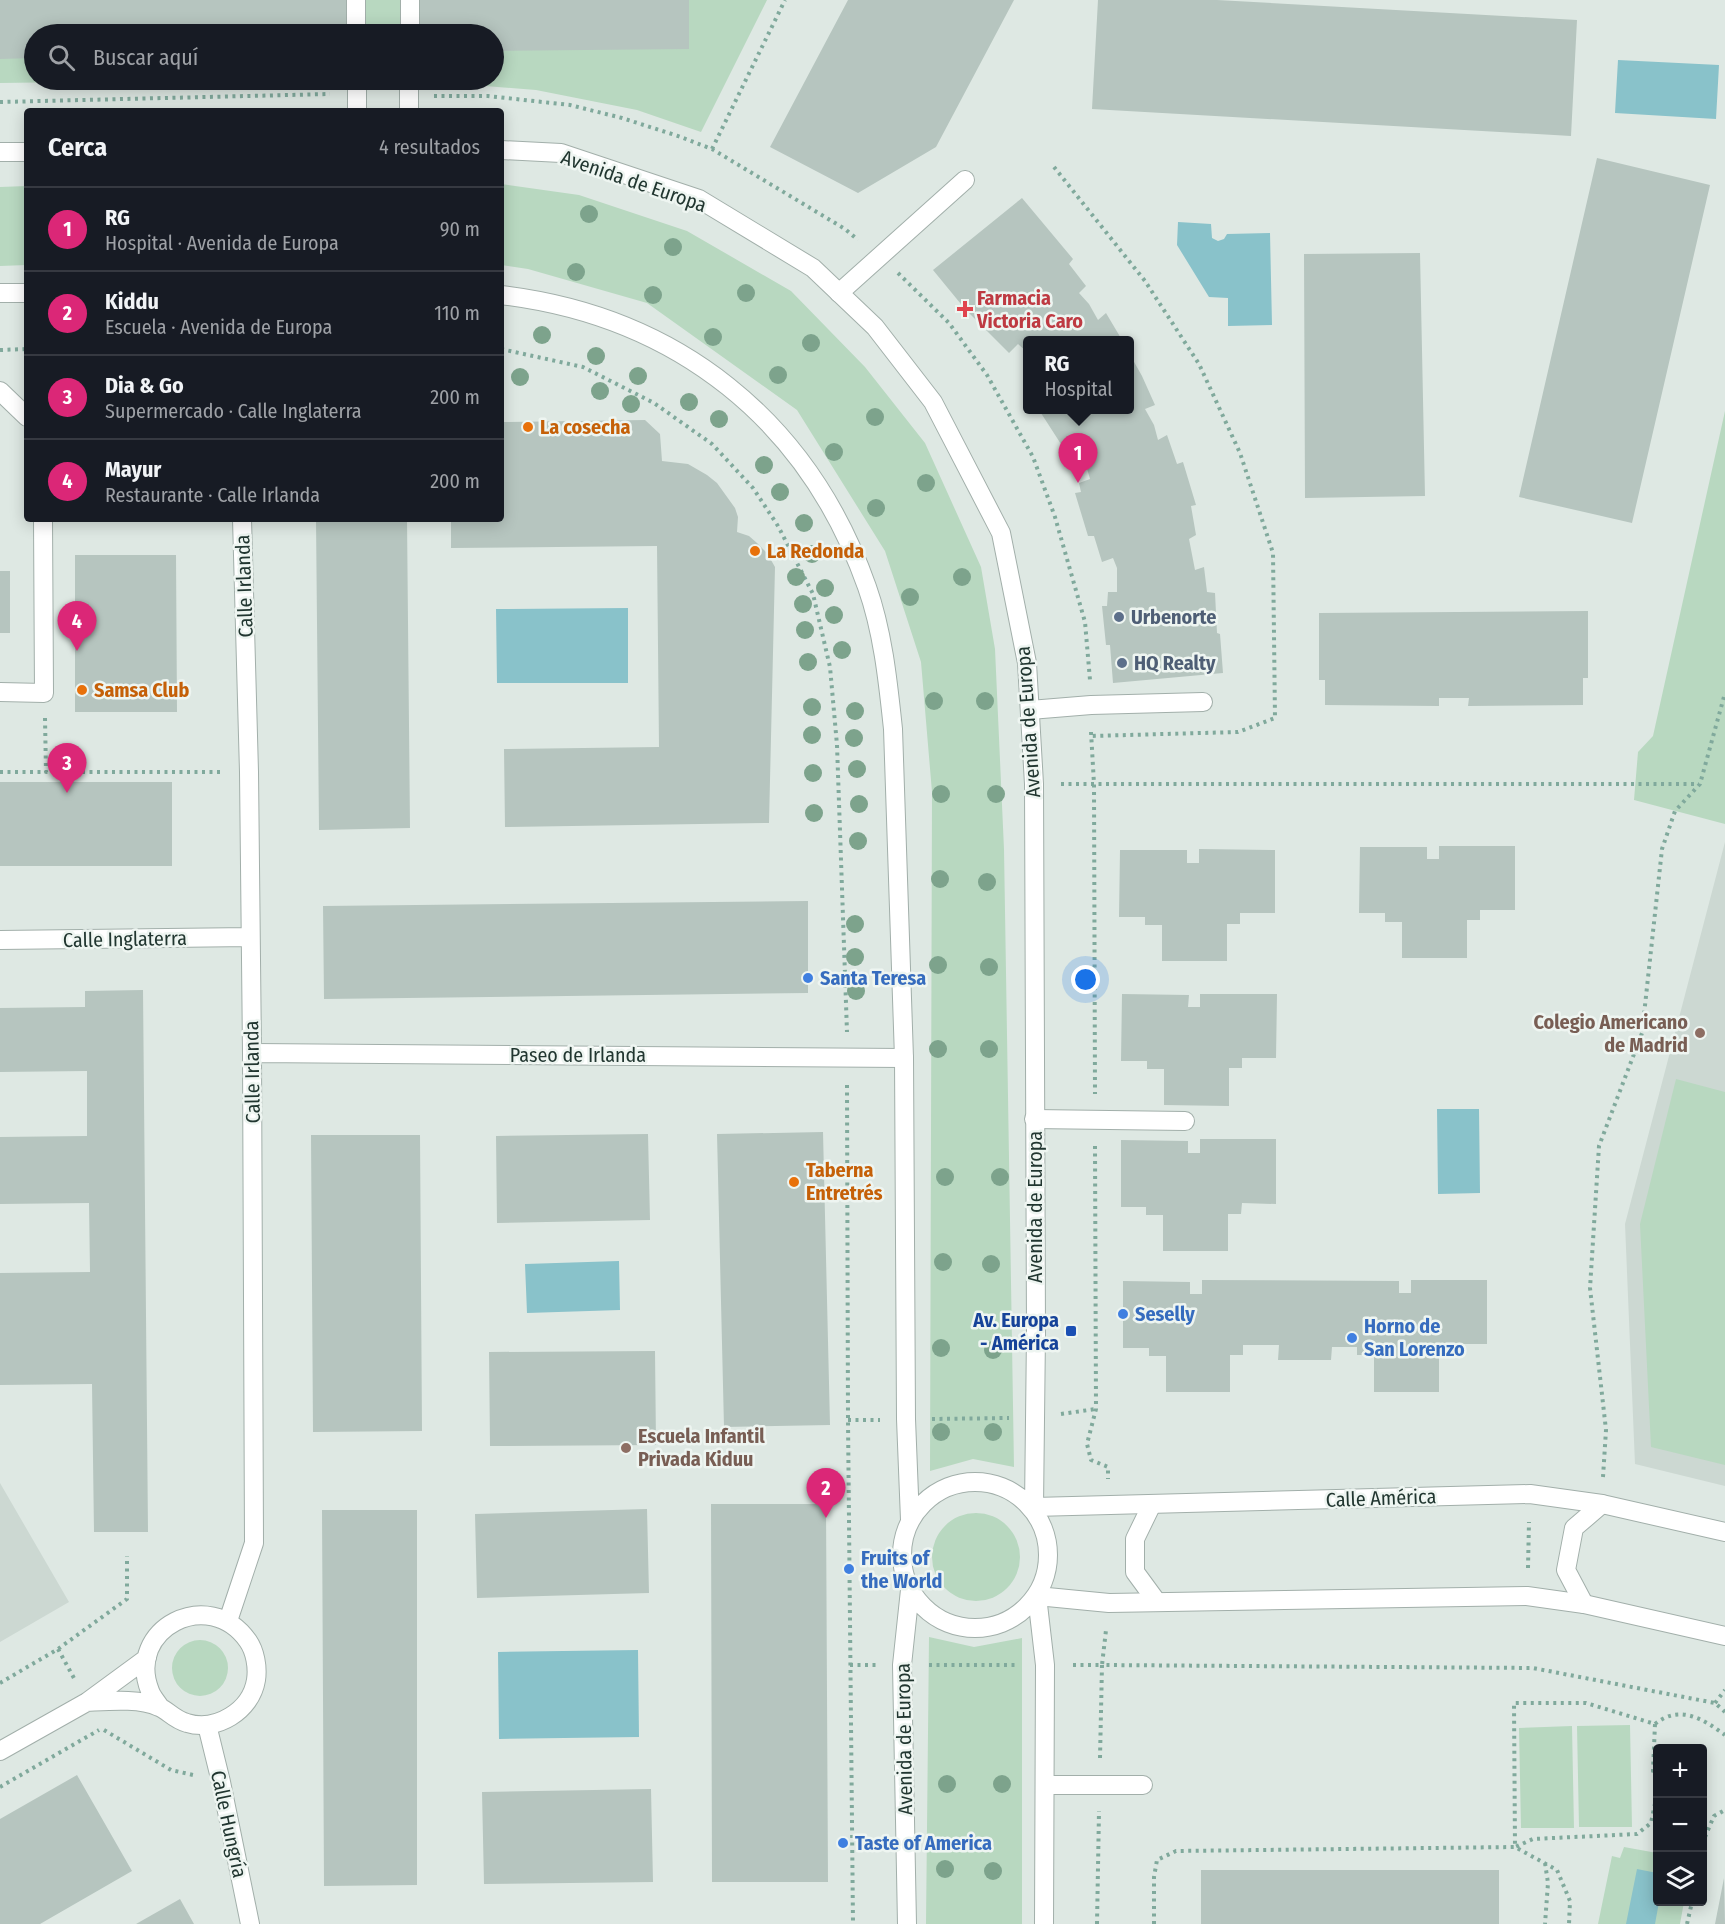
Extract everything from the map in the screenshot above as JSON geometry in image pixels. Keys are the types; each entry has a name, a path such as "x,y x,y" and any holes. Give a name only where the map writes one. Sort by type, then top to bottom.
{"street":[{"path":"356,0 356,24"},
{"path":"410,0 410,24"},
{"name":"Avenida de Europa","path":"504,150 561,153 699,200 813,268 875,327 933,402 1001,533 1027,663 1034,784 1034,1507"},
{"path":"0,152 24,152"},
{"path":"839,293 965,180"},
{"path":"0,293 24,292"},
{"path":"504,296 586,313 627,327 686,355 723,382 759,412 792,450 816,483 847,537 868,588 889,683 893,729 904,1058 906,1419 910,1520"},
{"path":"0,391 24,414"},
{"path":"0,692 44,693 43,522"},
{"name":"Calle Irlanda","path":"228,1621 254,1543 249,772 242,522"},
{"path":"1029,710 1091,705 1203,702"},
{"name":"Calle Inglaterra","path":"0,940 250,937"},
{"name":"Paseo de Irlanda","path":"252,1053 904,1058"},
{"path":"1034,1119 1185,1121"},
{"path":"978,1482 1004,1488 1020,1496 1034,1507 1049,1548 1047,1573 1037,1596 1019,1615 996,1626 971,1629 947,1623 925,1610 910,1590 902,1567 902,1543 910,1520 927,1500 951,1486 978,1482"},
{"name":"Calle América","path":"1034,1507 1530,1494 1602,1504 1725,1532"},
{"path":"1152,1504 1135,1539 1135,1572 1156,1602"},
{"path":"1584,1604 1566,1570 1574,1528 1602,1504"},
{"name":"Avenida de Europa","path":"907,1924 902,1665 910,1590"},
{"path":"1037,1596 1109,1603 1527,1596 1584,1604 1725,1636"},
{"path":"1037,1596 1045,1665 1044,1924"},
{"path":"194,1615 211,1616 228,1621 242,1632 251,1646 256,1663 256,1680 250,1697 238,1711 224,1720 207,1725 189,1724 173,1718 160,1707 150,1692 146,1675 147,1658 153,1642 164,1629 178,1620 194,1615"},
{"path":"0,1751 87,1702 147,1658"},
{"path":"87,1702 125,1700 160,1707"},
{"name":"Calle Hungría","path":"207,1725 250,1924"},
{"path":"1045,1785 1143,1785"}],"path":[{"path":"712,148 785,0"},
{"path":"0,102 303,93 357,95"},
{"path":"409,95 488,96 570,105 622,118 712,148 845,229 879,257 949,323 987,375 1033,457 1055,518 1085,622 1089,657 1094,784 1096,1409 1087,1444 1091,1460 1108,1467 1107,1505"},
{"path":"1054,167 1145,281 1199,364 1240,453 1273,553 1275,718 1238,732 1091,736"},
{"path":"0,350 24,349"},
{"path":"44,693 46,772"},
{"path":"1602,1504 1606,1430 1590,1288 1599,1146 1642,1033 1662,849 1675,811 1700,784 1725,693"},
{"path":"0,772 249,772"},
{"path":"1034,784 1700,784"},
{"path":"848,1420 1035,1418 1096,1409"},
{"path":"1527,1596 1530,1494"},
{"path":"0,1683 58,1649 127,1599 127,1556"},
{"path":"1097,1924 1102,1665 1109,1603"},
{"path":"850,1665 1533,1668 1715,1703 1725,1712"},
{"path":"1715,1703 1725,1690"},
{"path":"1515,1847 1514,1703 1586,1703 1655,1724"},
{"path":"1654,1744 1655,1724 1664,1717 1683,1714 1702,1719 1725,1735"},
{"path":"0,1787 102,1728 171,1770 221,1782"},
{"path":"1154,1924 1154,1877 1157,1860 1176,1851 1515,1847 1533,1839 1637,1834 1651,1823 1656,1798"},
{"path":"1707,1832 1714,1816 1725,1810"},
{"path":"1515,1847 1557,1870 1570,1901 1569,1924"},
{"path":"1545,1863 1548,1883 1545,1924"},
{"path":"1687,1924 1691,1906"}],"shaded area":[{"name":"Colegio Americano de Madrid","path":"1725,842 1725,1486 1635,1464 1625,1224"},
{"path":"0,1483 69,1602 0,1642"}],"green space":[{"path":"0,0 767,0 701,132 637,110 536,90 504,87 504,24 24,24 24,83 0,83"},
{"path":"504,184 579,195 687,231 791,291 865,367 925,443 981,567 995,649 1004,849 1014,1467 973,1459 930,1471 932,792 921,662 885,551 797,410 647,303 528,269 504,265"},
{"path":"24,186 24,265 0,266 0,187"},
{"path":"1725,411 1725,824 1634,800 1638,752 1653,736"},
{"name":"Colegio Americano de Madrid","path":"1676,1079 1725,1092 1725,1465 1651,1447 1640,1224"},
{"path":"967,1513 985,1513 1001,1520 1013,1532 1020,1548 1020,1566 1013,1582 1001,1594 985,1601 967,1601 951,1594 939,1582 932,1566 932,1548 939,1532 951,1520"},
{"path":"929,1637 974,1647 1022,1638 1022,1924 926,1924"},
{"path":"200,1640 215,1645 223,1653 228,1668 223,1683 215,1691 200,1696 185,1691 177,1683 172,1668 177,1653 185,1645"},
{"path":"1630,1725 1632,1827 1579,1827 1577,1726"},
{"path":"1572,1726 1574,1828 1521,1828 1519,1728"},
{"path":"1624,1847 1653,1852 1653,1906 1683,1906 1680,1924 1598,1924 1612,1856 1620,1858"}],"water":[{"path":"1618,60 1719,65 1716,119 1615,113"},
{"path":"1178,222 1211,224 1212,238 1218,241 1224,239 1227,234 1270,233 1272,325 1228,326 1228,298 1209,297 1177,245"},
{"path":"628,608 628,683 497,683 496,609"},
{"path":"1437,1109 1479,1109 1480,1193 1438,1194"},
{"path":"619,1261 620,1310 527,1313 525,1264"},
{"path":"638,1650 639,1737 499,1739 498,1652"},
{"path":"1637,1869 1653,1872 1653,1906 1658,1906 1655,1924 1626,1924"}],"building":[{"path":"0,0 346,0 346,24 24,24 24,58 0,59"},
{"path":"420,0 689,0 689,49 504,51 504,24 420,24"},
{"path":"848,0 1014,0 936,147 858,193 770,147"},
{"path":"1098,0 1217,0 1577,20 1571,136 1092,109"},
{"path":"1597,158 1710,185 1632,523 1519,497"},
{"path":"1022,198 1073,259 1069,264 1086,286 1079,293 1089,304 1098,320 1106,313 1120,336 1023,336 1023,348 1018,344 1009,353 965,309 933,270"},
{"path":"1420,253 1425,496 1305,498 1304,254"},
{"path":"1134,362 1155,405 1145,409 1154,425 1158,440 1167,435 1177,464 1183,462 1196,505 1191,506 1196,535 1189,539 1195,570 1204,567 1207,592 1215,593 1217,633 1220,634 1223,673 1113,683 1110,645 1106,645 1102,606 1107,606 1108,592 1117,592 1117,568 1113,558 1102,562 1094,536 1088,536 1075,493 1081,492 1079,483 1090,479 1084,458 1076,450 1068,455 1042,414 1134,414"},
{"path":"645,420 660,434 662,461 688,464 717,483 735,508 738,517 737,532 749,536 767,553 775,567 769,823 505,827 504,749 659,747 657,546 451,548 451,522 504,522 504,422"},
{"path":"316,522 407,522 410,828 319,830"},
{"path":"75,555 176,555 177,712 75,712"},
{"path":"0,571 10,571 10,633 0,633"},
{"path":"1588,611 1588,678 1583,678 1583,705 1468,706 1469,698 1439,698 1439,706 1325,705 1325,680 1319,680 1319,613"},
{"path":"0,782 172,782 172,866 0,866"},
{"path":"1439,846 1515,846 1515,910 1480,910 1480,920 1467,920 1467,958 1402,958 1402,922 1385,922 1385,913 1359,913 1360,847 1427,847 1427,859 1439,859"},
{"path":"1199,849 1275,850 1275,913 1240,913 1240,924 1227,924 1227,961 1162,961 1162,925 1145,925 1145,917 1119,917 1120,850 1187,850 1187,863 1199,863"},
{"path":"808,901 808,993 324,999 323,906"},
{"path":"143,990 148,1532 94,1532 92,1384 0,1385 0,1273 90,1272 89,1203 0,1204 0,1137 87,1136 87,1071 0,1072 0,1008 85,1007 85,991"},
{"path":"1122,994 1189,995 1188,1007 1200,1007 1200,994 1277,994 1276,1058 1242,1058 1242,1068 1229,1068 1229,1106 1164,1105 1164,1069 1147,1069 1147,1061 1121,1061"},
{"path":"823,1132 830,1425 724,1427 717,1134"},
{"path":"648,1134 650,1220 497,1223 496,1136"},
{"path":"311,1135 420,1135 422,1431 313,1432"},
{"path":"1200,1139 1276,1139 1276,1204 1242,1203 1241,1214 1228,1214 1228,1251 1163,1251 1163,1215 1146,1215 1146,1207 1121,1207 1121,1140 1188,1141 1188,1153 1200,1153"},
{"path":"1202,1280 1399,1281 1399,1293 1411,1293 1411,1280 1487,1280 1487,1344 1452,1344 1452,1354 1439,1354 1439,1392 1374,1392 1374,1355 1357,1355 1357,1347 1332,1347 1331,1360 1278,1360 1279,1345 1243,1345 1243,1355 1230,1355 1230,1392 1166,1392 1166,1356 1149,1356 1149,1348 1123,1348 1123,1281 1190,1282 1190,1294 1202,1294"},
{"path":"655,1351 656,1445 490,1446 489,1352"},
{"path":"711,1504 826,1504 828,1882 712,1882"},
{"path":"647,1509 649,1593 477,1598 475,1514"},
{"path":"322,1510 417,1510 417,1885 324,1886"},
{"path":"77,1775 132,1871 40,1924 0,1924 0,1819"},
{"path":"651,1789 653,1882 484,1884 482,1792"},
{"path":"1201,1870 1499,1870 1499,1924 1201,1924"},
{"path":"1724,1878 1725,1924 1715,1924"},
{"path":"180,1899 194,1924 136,1924"}],"place":[{"name":"Farmacia Victoria Caro","path":"965,309"},
{"name":"La cosecha","path":"528,427"},
{"name":"RG","path":"1078,483"},
{"name":"La Redonda","path":"755,551"},
{"name":"Urbenorte","path":"1119,617"},
{"name":"Mayur","path":"77,651"},
{"name":"HQ Realty","path":"1122,663"},
{"name":"Samsa Club","path":"82,690"},
{"name":"Dia & Go","path":"67,793"},
{"name":"Santa Teresa","path":"808,978"},
{"name":"Colegio Americano de Madrid","path":"1700,1033"},
{"name":"Taberna Entretrés","path":"794,1182"},
{"name":"Seselly","path":"1123,1314"},
{"name":"Av. Europa - América","path":"1071,1331"},
{"name":"Horno de San Lorenzo","path":"1352,1338"},
{"name":"Escuela Infantil Privada Kiduu","path":"626,1448"},
{"name":"Kiddu","path":"826,1518"},
{"name":"Fruits of the World","path":"849,1569"},
{"name":"Taste of America","path":"843,1843"}]}
